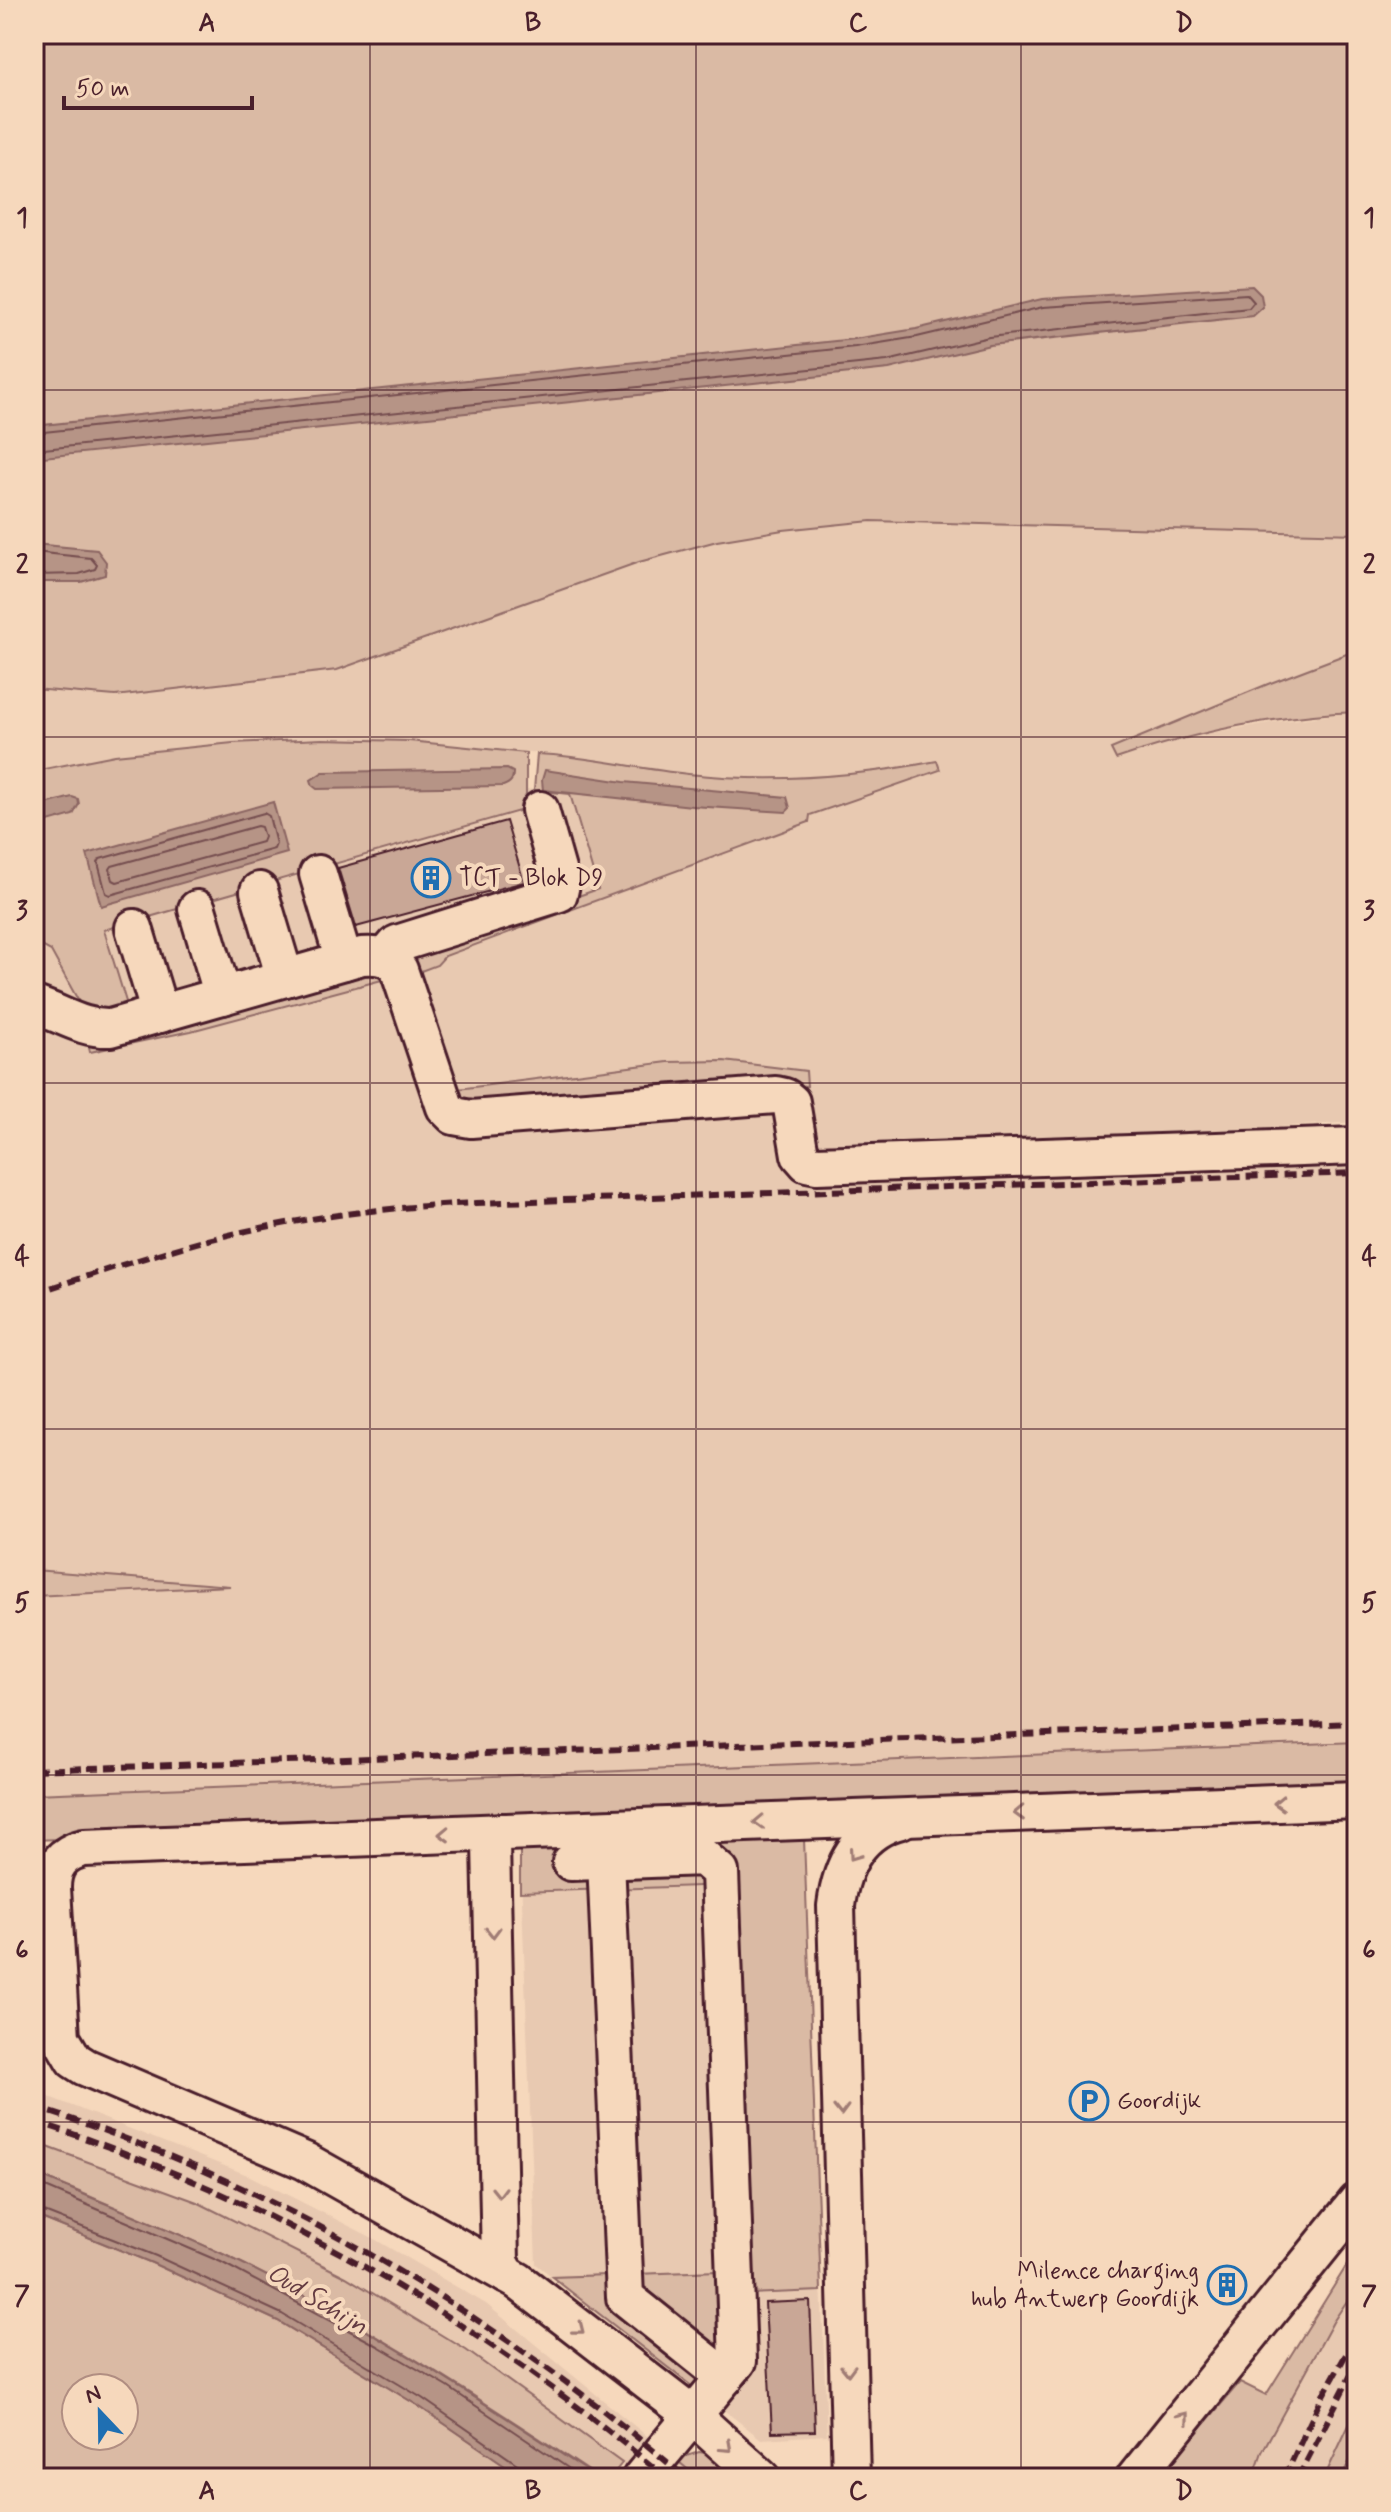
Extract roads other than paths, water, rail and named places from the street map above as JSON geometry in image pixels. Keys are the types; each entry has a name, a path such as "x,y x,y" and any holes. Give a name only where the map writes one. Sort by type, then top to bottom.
{"street":[{"path":"385,958 397,944 559,893 561,884 540,810"},
{"path":"318,874 344,961"},
{"path":"259,891 285,978"},
{"path":"197,909 223,996"},
{"path":"134,928 160,1014"},
{"path":"34,1005 94,1028 123,1025 362,956 385,958 395,963 403,978 445,1107 454,1116 471,1119 776,1095 791,1102 800,1155 807,1163 817,1165 1357,1146"},
{"path":"762,2478 692,2415 507,2275 305,2161 74,2060 61,2038 52,1888 56,1866 73,1851 84,1848 1357,1800"},
{"path":"851,2478 836,1906 839,1879 851,1855 869,1836 892,1822 918,1816"},
{"path":"502,1832 494,1836 491,1846 500,2262 507,2275"},
{"path":"641,2478 692,2415 725,2377 738,2361 720,1872 703,1857 589,1861 625,2297 725,2377"},
{"path":"1135,2478 1357,2202"}],"water":[{"path":"1252,286 1261,295 1263,307 1253,316 990,345 889,369 34,458 34,426 854,339 916,329 1042,299"},
{"path":"34,544 97,550 106,562 105,575 81,582 34,582"},
{"path":"507,769 513,772 513,777 503,786 317,789 311,780 323,772"},
{"path":"545,770 624,782 787,797 790,808 786,812 692,806 543,790"},
{"path":"72,797 78,799 79,804 73,815 34,826 34,807"},
{"path":"273,802 287,853 101,906 87,854"},
{"path":"34,2173 225,2255 320,2304 458,2386 592,2474 589,2478 524,2478 417,2405 278,2321 152,2263 34,2215"}],"railway":[{"path":"34,1293 161,1253 238,1233 305,1220 408,1207 1357,1173"},
{"path":"34,1770 1357,1723"},
{"path":"34,2107 123,2138 210,2174 295,2214 378,2259 459,2308 537,2361 686,2478"},
{"path":"34,2121 120,2151 204,2186 287,2225 367,2268 521,2366 595,2420 666,2478"},
{"path":"1284,2478 1321,2399 1357,2335"},
{"path":"1298,2478 1357,2363"}],"place":[{"name":"TCT - Blok D9","path":"431,878"},
{"name":"Goordijk","path":"1089,2101"},
{"name":"Milence charging hub Antwerp Goordijk","path":"1227,2285"}],"water label":[{"name":"Oud Schijn","path":"317,2300"}]}
